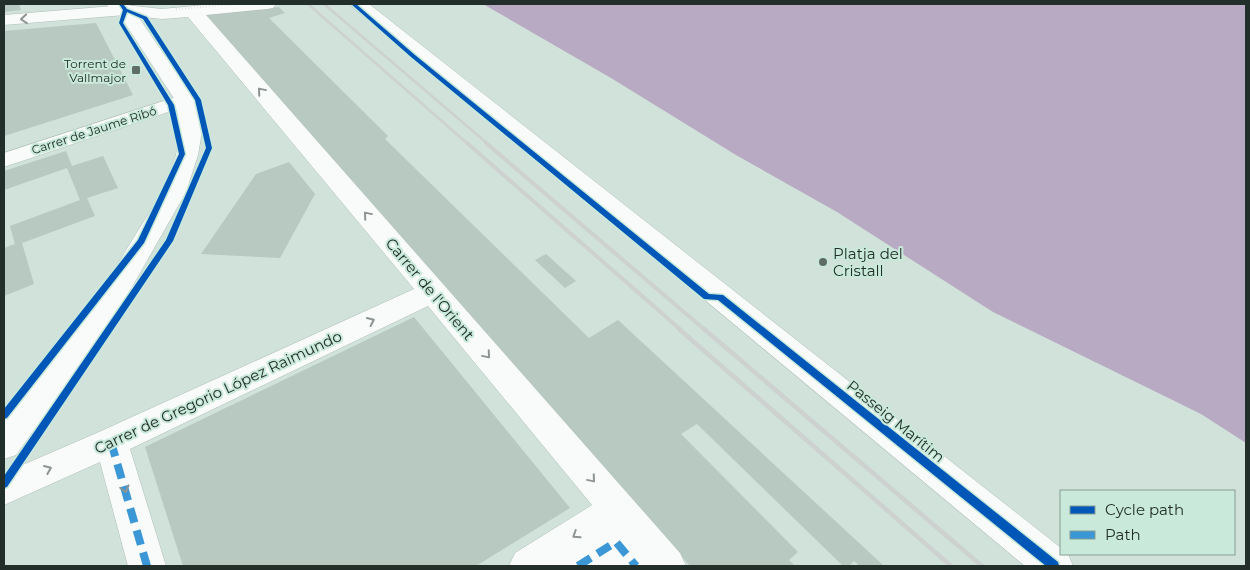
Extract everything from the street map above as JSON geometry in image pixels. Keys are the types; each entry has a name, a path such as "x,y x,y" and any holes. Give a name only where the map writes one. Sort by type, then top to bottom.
{"street":[{"path":"4,20 57,10 122,6 162,14 184,10 267,4"},
{"name":"Passeig Marítim","path":"358,4 1054,566"},
{"path":"4,445 85,337 152,234 174,192 187,155 191,131 185,100 122,6"},
{"name":"Carrer de l'Orient","path":"184,10 432,292 667,566"},
{"name":"Carrer de Jaume Ribó","path":"4,160 185,100"},
{"name":"Carrer de Gregorio López Raimundo","path":"4,489 111,442 432,292"},
{"path":"111,442 147,566"},
{"path":"528,566 617,509"},
{"path":"578,566 616,542 636,566"}],"path":[{"path":"184,10 233,4"}],"shaded area":[{"path":"483,4 1246,4 1246,443 1201,414 993,312 837,212 736,155 611,78"}],"building":[{"path":"4,4 19,4 21,10 4,12"},
{"path":"279,7 285,13 269,18 388,136 385,139 589,338 618,320 884,566 860,566 854,561 849,566 843,566 697,424 681,434 798,552 789,560 795,566 690,566 205,14"},
{"path":"96,23 133,95 4,136 4,31"},
{"path":"66,151 72,166 103,156 118,188 87,198 95,216 22,243 34,284 4,296 4,248 15,244 10,226 80,200 67,168 4,190 4,171"},
{"path":"289,162 315,194 280,258 201,254 256,174"},
{"path":"546,254 576,281 565,288 535,260"},
{"path":"414,317 570,508 476,566 183,566 145,447"}],"railway":[{"path":"308,4 468,144"},
{"path":"324,4 488,144"},
{"path":"467,143 681,330"},
{"path":"486,143 705,330"},
{"path":"679,329 951,566"},
{"path":"704,329 982,566"}],"marked path":[{"path":"111,442 147,566"},
{"path":"578,566 616,542 636,566"}],"cycle path":[{"path":"4,484 169,241 209,148 198,100 145,18 125,10 121,4"},
{"path":"353,4 413,56 707,297 720,297 1054,566"},
{"path":"4,415 141,241 182,154 171,105 121,23 125,10"}],"place":[{"name":"Torrent de Vallmajor","path":"136,70"},
{"name":"Platja del Cristall","path":"823,262"}]}
